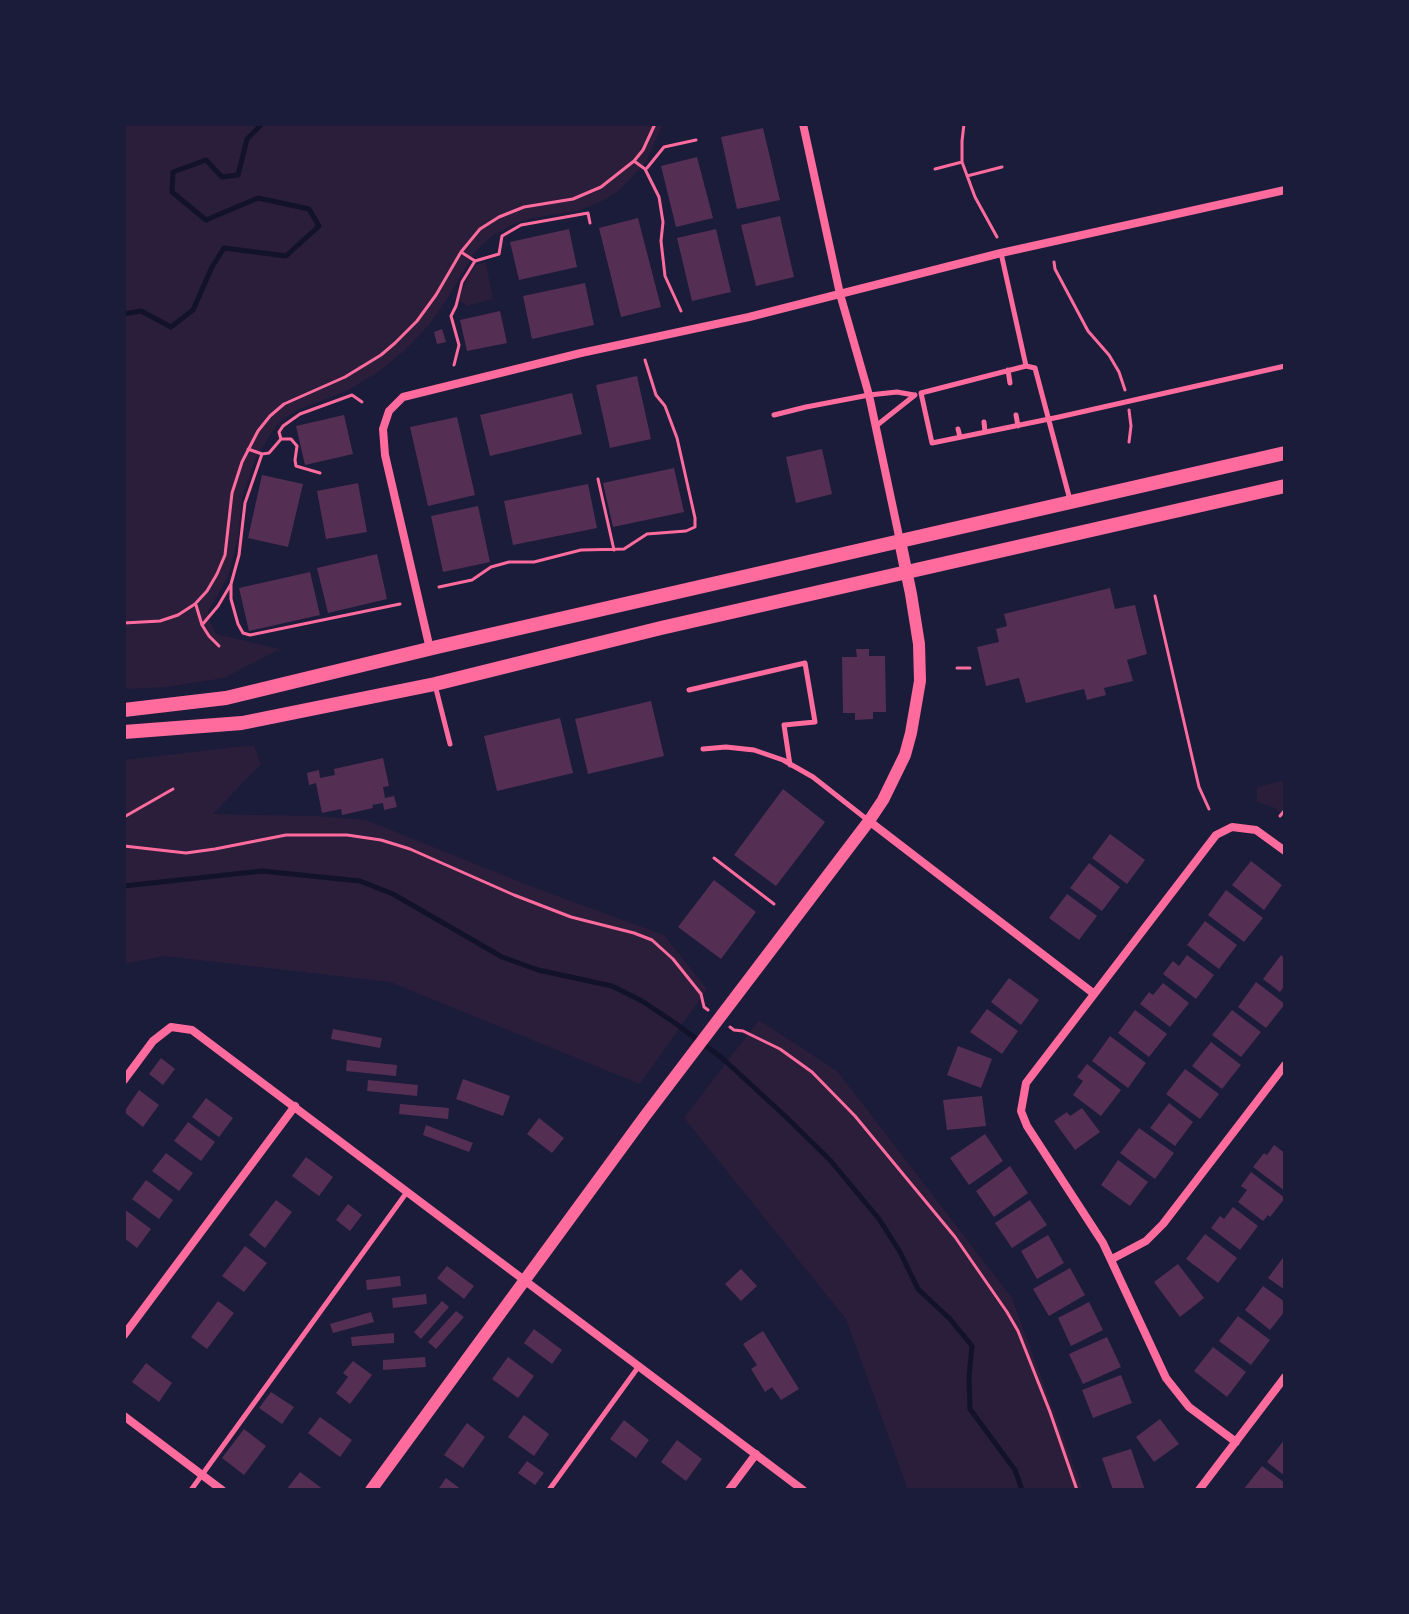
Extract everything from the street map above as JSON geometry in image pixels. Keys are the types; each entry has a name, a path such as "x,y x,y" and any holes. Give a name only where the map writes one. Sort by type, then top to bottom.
{"main road":[{"path":"124,710 226,698 1285,453"},
{"path":"124,732 242,723 435,684 661,628 1285,486"}],"street":[{"path":"371,1490 686,1062 869,821 905,755 920,681 919,644 907,572 869,395 840,294 803,124"},
{"path":"430,649 385,455 383,429 389,411 403,397 749,317 1001,253 1285,190"},
{"path":"869,821 1093,993"},
{"path":"1236,1442 1189,1407 1166,1378 1112,1259 1027,1126 1021,1111 1026,1083 1216,835 1232,827 1256,830 1285,851"},
{"path":"124,1080 153,1041 171,1027 192,1030 803,1490"},
{"path":"1112,1259 1146,1241 1163,1224 1285,1065"},
{"path":"124,1335 295,1106"},
{"path":"1199,1490 1285,1377"},
{"path":"124,1416 222,1490"},
{"path":"729,1490 756,1454"}],"lane":[{"path":"1001,253 1026,366"},
{"path":"774,415 869,395 897,392 917,394 1026,366 1035,368 1070,502"},
{"path":"917,394 932,443 1285,366"},
{"path":"1008,370 1010,383"},
{"path":"975,379 978,390"},
{"path":"948,386 950,395"},
{"path":"875,426 917,394"},
{"path":"1016,415 1018,426"},
{"path":"984,422 985,432"},
{"path":"958,429 960,437"},
{"path":"689,690 805,663 815,722 784,725 790,765"},
{"path":"435,684 450,744"},
{"path":"703,749 726,747 754,750 790,765 813,777 869,821"},
{"path":"191,1490 408,1192"},
{"path":"549,1490 639,1366"}],"path":[{"path":"124,623 160,621 178,615 195,604 217,574 225,555 232,493 247,449 270,416 284,404 345,377 395,343 417,321 461,252 480,229 524,207 573,199 601,187 634,161 655,124"},
{"path":"964,124 962,162 975,197 997,237"},
{"path":"645,169 664,147 696,140"},
{"path":"634,161 645,169 659,197 665,276 681,311"},
{"path":"935,169 962,162"},
{"path":"967,176 1002,167"},
{"path":"454,365 459,345 451,316 462,282 475,261 499,254 502,236 521,225 588,213 590,223"},
{"path":"461,252 475,261"},
{"path":"1054,262 1088,331 1109,355 1125,390"},
{"path":"439,587 472,580 491,567 509,562 534,562 581,550 624,549 647,534 686,531 695,527 677,438 665,406 656,395 645,360"},
{"path":"281,439 279,432 283,426 300,414 352,395 362,402"},
{"path":"1129,410 1129,442"},
{"path":"247,449 269,453 281,439 291,439 297,446 296,466 320,473"},
{"path":"262,454 245,503 239,555 231,584 231,599 243,633 250,635 400,604"},
{"path":"598,479 614,550"},
{"path":"202,625 231,584"},
{"path":"1155,596 1199,787 1209,809"},
{"path":"222,597 231,599"},
{"path":"195,604 202,625 219,646"},
{"path":"957,668 970,668"},
{"path":"124,817 173,789"},
{"path":"1280,816 1285,810"},
{"path":"124,846 186,853 286,835 317,834 364,836 398,845 571,917 652,940 673,959 701,994 704,1007 710,1012"},
{"path":"714,858 774,904"},
{"path":"728,1026 780,1049 812,1072 855,1116 955,1237 1018,1331 1077,1490"}],"shaded area":[{"path":"124,124 663,124 646,162 620,190 577,211 533,218 511,225 491,237 474,253 430,324 404,351 347,391 297,410 281,421 270,435 255,460 242,498 238,538 228,577 208,611 216,634 280,649 224,678 166,687 124,689"},
{"path":"486,263 493,299 467,306 459,300 468,277 477,264"},
{"path":"254,745 261,764 213,814 366,820 664,935 707,989 640,1084 390,982 164,956 124,964 124,760"},
{"path":"1285,780 1285,816 1275,808 1257,802 1257,787"},
{"path":"759,1020 838,1072 1012,1298 1083,1490 908,1490 846,1319 684,1118"}],"building":[{"path":"763,128 780,200 737,209 721,137"},
{"path":"697,157 713,218 676,227 661,166"},
{"path":"780,216 794,277 756,286 741,225"},
{"path":"638,218 661,307 621,317 599,228"},
{"path":"569,229 577,267 519,280 510,242"},
{"path":"716,229 731,292 692,301 677,238"},
{"path":"585,283 594,325 532,339 523,296"},
{"path":"500,311 507,343 467,351 460,320"},
{"path":"442,329 446,342 437,344 434,332"},
{"path":"637,376 651,439 610,448 596,385"},
{"path":"572,393 582,434 490,456 480,415"},
{"path":"344,415 353,454 305,465 296,426"},
{"path":"457,417 475,495 428,506 410,427"},
{"path":"822,449 832,494 796,503 786,457"},
{"path":"674,468 684,512 613,527 603,483"},
{"path":"262,475 303,484 288,547 248,538"},
{"path":"358,483 367,532 326,539 317,491"},
{"path":"588,484 597,528 513,545 504,501"},
{"path":"478,506 490,562 443,572 431,516"},
{"path":"377,554 387,599 328,613 317,568"},
{"path":"310,572 320,615 249,631 239,588"},
{"path":"1110,588 1115,609 1135,605 1147,654 1127,660 1133,681 1104,688 1106,695 1087,700 1084,689 1026,703 1019,678 986,686 977,647 999,642 996,629 1007,626 1004,614"},
{"path":"856,649 869,649 869,656 885,656 886,712 873,712 873,719 855,720 855,713 843,713 842,657 857,657"},
{"path":"651,701 664,756 588,774 575,719"},
{"path":"560,718 573,773 497,791 484,736"},
{"path":"383,758 389,786 383,787 385,798 394,796 397,807 384,810 383,803 342,815 341,809 322,813 316,783 309,785 307,773 319,770 320,778 335,775 334,769"},
{"path":"783,789 825,822 776,886 734,855"},
{"path":"1110,834 1145,860 1127,884 1092,858"},
{"path":"1251,861 1282,885 1264,910 1232,885"},
{"path":"1089,863 1120,887 1102,911 1070,888"},
{"path":"714,880 756,912 721,959 678,927"},
{"path":"1226,890 1263,918 1244,942 1208,915"},
{"path":"1067,894 1097,916 1079,940 1049,918"},
{"path":"1205,921 1237,945 1219,969 1187,945"},
{"path":"1187,955 1214,975 1196,999 1163,974 1173,961 1179,966"},
{"path":"1281,955 1285,959 1285,989 1280,992 1263,979"},
{"path":"1009,978 1039,1000 1021,1025 991,1002"},
{"path":"1256,982 1285,1004 1266,1028 1238,1007"},
{"path":"1163,983 1189,1003 1170,1027 1140,1004 1149,992 1153,995"},
{"path":"987,1009 1018,1031 1002,1054 970,1032"},
{"path":"1135,1010 1167,1034 1149,1057 1118,1033"},
{"path":"1232,1010 1261,1032 1241,1057 1212,1035"},
{"path":"333,1029 382,1038 380,1048 331,1039"},
{"path":"1110,1036 1146,1063 1128,1088 1092,1061"},
{"path":"1211,1042 1241,1065 1222,1089 1192,1066"},
{"path":"958,1046 992,1059 981,1088 947,1075"},
{"path":"161,1058 175,1069 163,1085 149,1074"},
{"path":"347,1060 397,1065 396,1076 346,1071"},
{"path":"1087,1064 1121,1090 1101,1116 1073,1095 1083,1081 1077,1077"},
{"path":"1185,1069 1219,1094 1200,1119 1166,1094"},
{"path":"463,1079 510,1096 503,1116 456,1099"},
{"path":"368,1080 418,1085 417,1096 367,1091"},
{"path":"139,1090 159,1105 143,1127 124,1112"},
{"path":"982,1096 986,1126 947,1130 943,1100"},
{"path":"206,1098 233,1118 219,1137 192,1117"},
{"path":"1169,1103 1193,1122 1175,1146 1150,1128"},
{"path":"400,1104 449,1108 448,1119 399,1114"},
{"path":"1082,1108 1100,1132 1075,1150 1054,1121 1067,1112 1070,1116"},
{"path":"539,1118 564,1138 552,1153 527,1134"},
{"path":"188,1122 215,1142 201,1161 174,1141"},
{"path":"426,1125 473,1143 469,1152 423,1135"},
{"path":"1139,1128 1174,1153 1155,1179 1120,1153"},
{"path":"985,1134 1003,1161 969,1185 950,1158"},
{"path":"1274,1145 1285,1153 1285,1191 1253,1167"},
{"path":"166,1153 193,1173 179,1191 152,1171"},
{"path":"306,1157 333,1177 319,1196 292,1176"},
{"path":"1118,1160 1148,1182 1130,1206 1101,1185"},
{"path":"1010,1166 1028,1193 994,1217 976,1191"},
{"path":"1251,1172 1285,1198 1263,1221 1238,1202 1247,1190 1241,1186"},
{"path":"146,1180 173,1200 159,1219 132,1199"},
{"path":"276,1200 292,1212 265,1248 249,1235"},
{"path":"1030,1200 1047,1225 1012,1248 995,1223"},
{"path":"348,1204 362,1215 350,1231 336,1220"},
{"path":"1233,1207 1258,1226 1240,1250 1211,1228 1220,1216 1224,1219"},
{"path":"124,1209 151,1229 137,1248 124,1238"},
{"path":"1205,1234 1237,1258 1218,1283 1186,1259"},
{"path":"1048,1235 1064,1263 1037,1279 1021,1251"},
{"path":"245,1246 267,1263 244,1292 222,1276"},
{"path":"1285,1255 1285,1290 1268,1278"},
{"path":"1178,1264 1204,1298 1180,1317 1154,1282"},
{"path":"447,1266 474,1286 464,1299 437,1278"},
{"path":"1070,1268 1085,1295 1049,1316 1033,1289"},
{"path":"741,1269 757,1286 741,1301 725,1284"},
{"path":"400,1276 401,1286 367,1290 366,1280"},
{"path":"1263,1286 1285,1302 1285,1311 1270,1330 1245,1310"},
{"path":"426,1294 427,1304 393,1308 392,1298"},
{"path":"218,1301 234,1313 207,1349 191,1337"},
{"path":"442,1301 449,1307 421,1339 414,1332"},
{"path":"1089,1302 1103,1330 1071,1346 1058,1318"},
{"path":"456,1311 464,1317 436,1349 428,1342"},
{"path":"371,1312 374,1322 333,1333 330,1324"},
{"path":"1238,1316 1270,1340 1251,1365 1219,1341"},
{"path":"534,1329 562,1350 552,1364 524,1343"},
{"path":"763,1331 799,1389 781,1400 772,1387 765,1392 751,1369 757,1365 743,1344"},
{"path":"394,1333 394,1343 352,1346 351,1337"},
{"path":"1107,1337 1121,1367 1083,1384 1069,1354"},
{"path":"1213,1347 1246,1372 1227,1397 1194,1371"},
{"path":"425,1357 426,1367 383,1370 383,1360"},
{"path":"508,1357 534,1376 518,1398 492,1379"},
{"path":"353,1361 372,1375 350,1404 336,1393 348,1377 343,1373"},
{"path":"146,1363 172,1383 159,1402 132,1382"},
{"path":"1121,1375 1132,1403 1093,1418 1082,1390"},
{"path":"271,1392 294,1407 282,1424 259,1408"},
{"path":"524,1415 549,1434 534,1456 508,1437"},
{"path":"320,1417 352,1440 340,1457 308,1433"},
{"path":"1160,1419 1179,1444 1154,1462 1136,1437"},
{"path":"624,1420 649,1440 636,1458 610,1439"},
{"path":"467,1423 485,1437 463,1468 444,1455"},
{"path":"244,1429 266,1446 244,1475 222,1458"},
{"path":"1285,1439 1285,1476 1267,1462"},
{"path":"677,1440 702,1459 686,1481 661,1462"},
{"path":"1131,1449 1145,1490 1113,1490 1102,1458"},
{"path":"527,1461 544,1473 535,1485 518,1473"},
{"path":"1262,1466 1285,1483 1285,1490 1243,1490"},
{"path":"300,1472 324,1490 286,1490"},
{"path":"446,1478 462,1490 439,1488"}],"waterway":[{"path":"124,314 141,311 171,327 193,310 224,248 286,256 319,226 309,209 258,198 206,220 172,192 173,172 206,160 222,177 238,175 247,139 262,124"},
{"path":"124,886 262,871 360,881 393,894 502,957 538,970 612,986 675,1023 722,1058 785,1116 830,1160 879,1219 918,1289 950,1319 972,1346 970,1409 1015,1470 1022,1490"}]}
